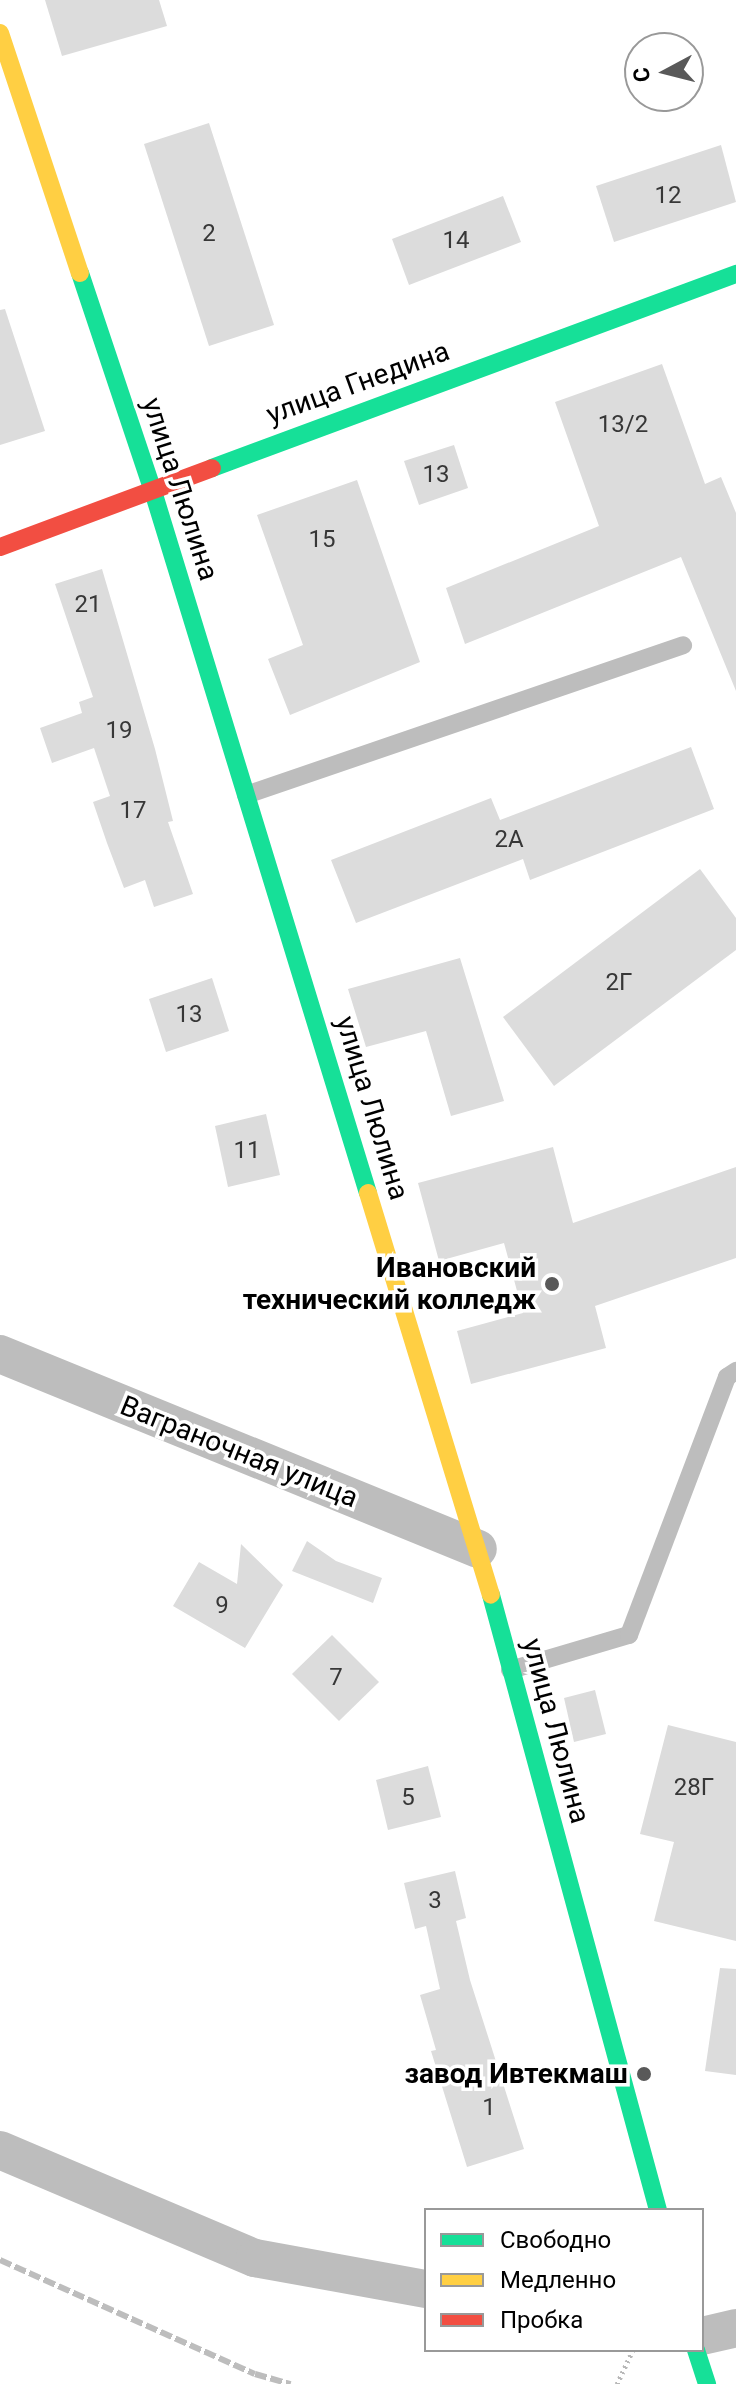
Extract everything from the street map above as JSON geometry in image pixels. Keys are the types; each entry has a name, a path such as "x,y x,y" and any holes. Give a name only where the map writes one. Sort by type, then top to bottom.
{"main road":[{"name":"улица Люлина","path":"0,33 152,488 478,1549 657,2208"},
{"name":"улица Гнедина","path":"0,547 152,488 736,274"},
{"path":"697,2352 707,2384"}],"street":[{"name":"Ваграночная улица","path":"0,1354 478,1549"},
{"path":"0,2150 255,2258 424,2289"},
{"path":"704,2336 736,2328"}],"lane":[{"path":"246,795 683,645"},
{"path":"510,1670 629,1635 727,1377 736,1371"}],"path":[{"path":"617,2384 632,2352"}],"building":[{"path":"45,0 159,0 167,26 62,56"},
{"path":"209,123 274,325 209,346 144,144"},
{"path":"721,145 736,202 614,242 596,186"},
{"path":"503,196 521,242 409,285 392,239"},
{"path":"5,309 45,431 0,445 0,310"},
{"path":"662,364 705,484 721,477 736,513 736,691 681,557 465,644 446,588 599,526 555,402"},
{"path":"454,445 468,488 419,505 404,461"},
{"path":"357,480 420,662 290,715 268,659 303,645 257,515"},
{"path":"102,569 155,749 173,821 168,822 193,894 154,907 145,880 124,888 107,843 93,802 110,796 94,748 52,763 40,728 82,713 79,702 93,697 55,584"},
{"path":"691,747 714,809 530,880 523,859 356,923 331,860 491,798 500,820"},
{"path":"700,869 736,918 736,950 554,1086 503,1017"},
{"path":"460,958 504,1101 451,1116 426,1031 366,1047 348,989"},
{"path":"212,978 229,1031 166,1052 149,999"},
{"path":"266,1114 280,1175 228,1187 215,1126"},
{"name":"Ивановский технический колледж","path":"553,1147 573,1223 736,1167 736,1258 595,1306 606,1348 471,1384 457,1331 523,1313 504,1243 439,1261 418,1183"},
{"path":"307,1541 336,1561 382,1578 373,1603 292,1571"},
{"path":"241,1544 283,1585 245,1648 173,1606 199,1562 237,1584"},
{"path":"332,1635 379,1682 339,1721 292,1674"},
{"path":"595,1690 606,1734 574,1742 564,1698"},
{"path":"668,1725 736,1742 736,1941 654,1921 674,1842 640,1834"},
{"path":"428,1766 441,1817 388,1830 376,1780"},
{"path":"455,1871 466,1918 456,1921 470,1980 524,2149 467,2167 431,2051 436,2050 420,1995 440,1989 426,1926 415,1929 404,1883"},
{"path":"720,1968 736,1969 736,2075 705,2071"}],"railway":[{"path":"0,2260 255,2374 291,2384"}],"traffic: fast":[{"path":"80,273 152,488 368,1193"},
{"path":"212,468 736,274"},
{"path":"491,1595 657,2208"},
{"path":"697,2352 707,2384"}],"traffic: slow":[{"path":"0,33 80,273"},
{"path":"368,1193 491,1595"}],"traffic: jam":[{"path":"0,547 212,468"}],"place":[{"name":"Ивановский технический колледж","path":"552,1284"},
{"name":"завод Ивтекмаш","path":"644,2074"}]}
